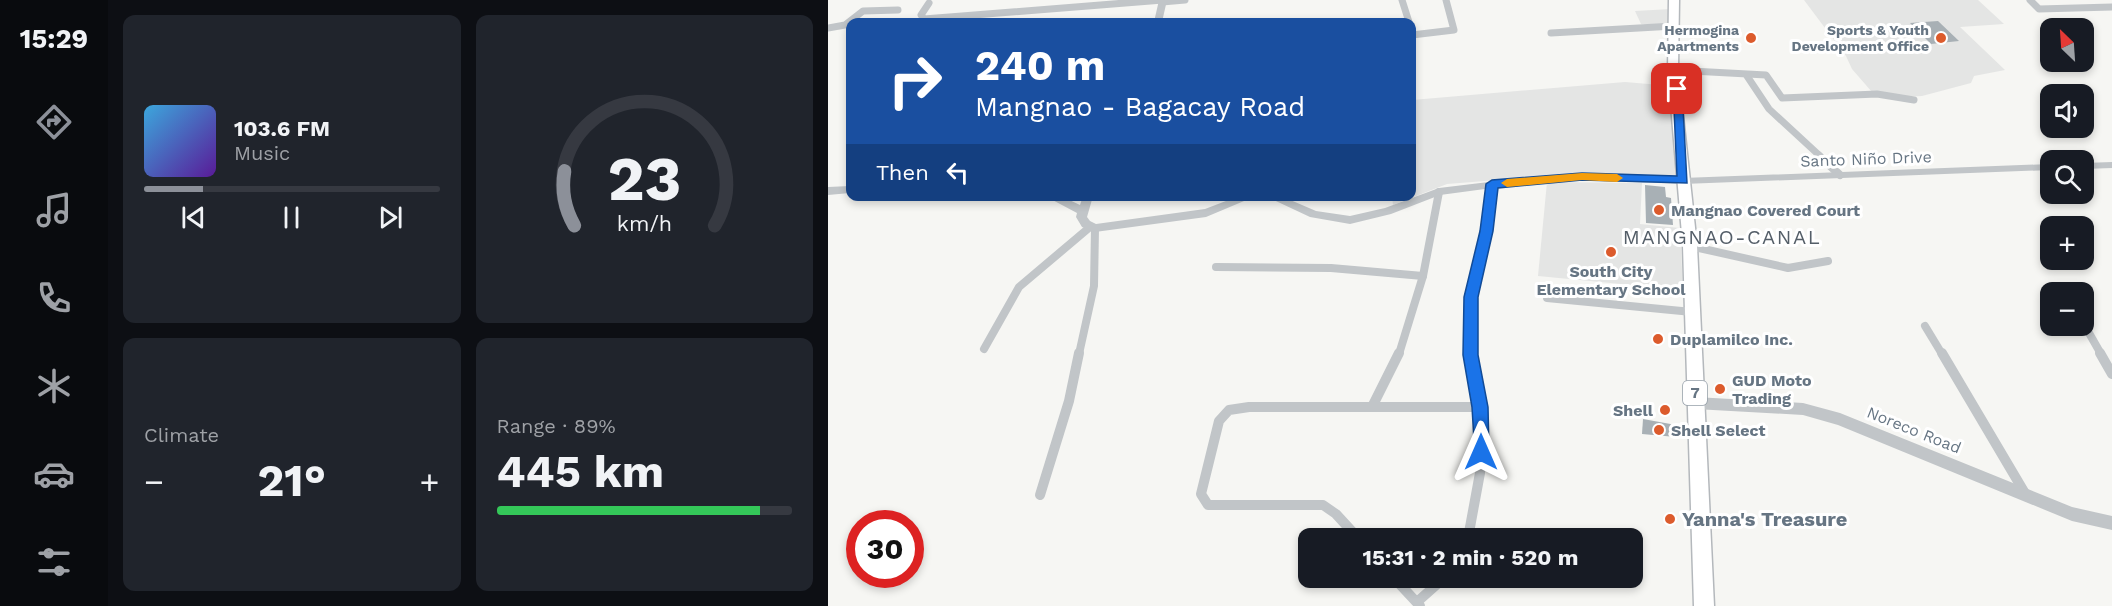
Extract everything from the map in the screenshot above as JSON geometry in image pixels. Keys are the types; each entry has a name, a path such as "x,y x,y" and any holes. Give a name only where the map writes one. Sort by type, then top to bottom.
{"main road":[{"name":"7","path":"1674,0 1673,70 1690,246 1704,606"}],"street":[{"path":"963,18 1185,0"},
{"path":"1402,0 1408,18"},
{"path":"1416,33 1454,30 1446,0"},
{"path":"2030,0 2039,9 2112,7"},
{"path":"1159,18 1162,1"},
{"path":"922,18 921,15 929,3"},
{"path":"854,18 863,11 898,10"},
{"path":"828,28 846,24"},
{"path":"1551,33 1674,26"},
{"path":"1673,70 1747,76 1766,75 1782,98 1877,94 1914,100"},
{"path":"1747,76 1769,109 1840,175"},
{"path":"2094,166 2112,165"},
{"name":"Santo Niño Drive","path":"1416,200 1439,192 1492,184 1582,177 1683,181 2040,167"},
{"path":"1470,528 1480,473 1480,407 1470,355 1471,297 1487,231 1492,184"},
{"path":"828,192 846,190"},
{"path":"1372,407 1399,354 1423,276 1439,192"},
{"path":"1061,201 1081,210"},
{"path":"1086,201 1081,210 1083,221 1093,227"},
{"path":"984,349 1018,287 1093,227 1155,222 1206,213 1238,201"},
{"name":"Santo Niño Drive","path":"1283,201 1324,217 1350,220 1387,211 1414,201"},
{"path":"1040,495 1069,401 1094,286 1093,227"},
{"path":"1690,246 1788,268 1828,261"},
{"path":"1216,267 1331,268 1423,276"},
{"path":"1547,298 1692,312"},
{"path":"1925,326 2018,476 2026,495"},
{"path":"2091,336 2112,374"},
{"name":"Noreco Road","path":"1695,403 1803,409 1840,419 2072,514 2112,523"},
{"path":"1349,528 1336,514 1323,505 1208,505 1201,494 1219,421 1229,410 1249,407 1480,407"},
{"path":"1403,588 1418,604 1434,588"}],"shaded area":[{"path":"1804,0 1978,0 2004,24 1960,27 2005,70 1974,76 1971,83 1922,96 1901,97 1872,92 1852,69 1846,56"},
{"path":"1671,9 1672,23 1661,25 1641,24 1635,11"},
{"path":"1625,82 1672,86 1677,177 1571,174 1447,184 1416,196 1416,100"},
{"name":"South City Elementary School","path":"1547,182 1642,183 1640,224 1680,228 1683,290 1538,276"}],"building":[{"path":"1938,21 1959,41 1931,44 1910,23"},
{"name":"Mangnao Covered Court","path":"1645,185 1665,187 1666,197 1671,198 1673,225 1646,223"},
{"name":"Shell Select","path":"1643,419 1676,425 1676,437 1642,434"}],"slow traffic":[{"path":"1507,183 1538,179 1617,178"}],"place":[{"name":"Hermogina Apartments","path":"1751,38"},
{"name":"Sports & Youth Development Office","path":"1941,38"},
{"name":"Mangnao Covered Court","path":"1659,210"},
{"name":"South City Elementary School","path":"1611,252"},
{"name":"Duplamilco Inc.","path":"1658,339"},
{"name":"GUD Moto Trading","path":"1720,389"},
{"name":"Shell","path":"1665,410"},
{"name":"Shell Select","path":"1659,430"},
{"name":"Yanna's Treasure","path":"1670,519"}],"district":[{"name":"MANGNAO-CANAL","path":"1722,237"}],"route":[{"path":"1481,452 1480,407 1470,355 1471,297 1487,231 1492,184 1582,177 1683,181 1677,89"}]}
